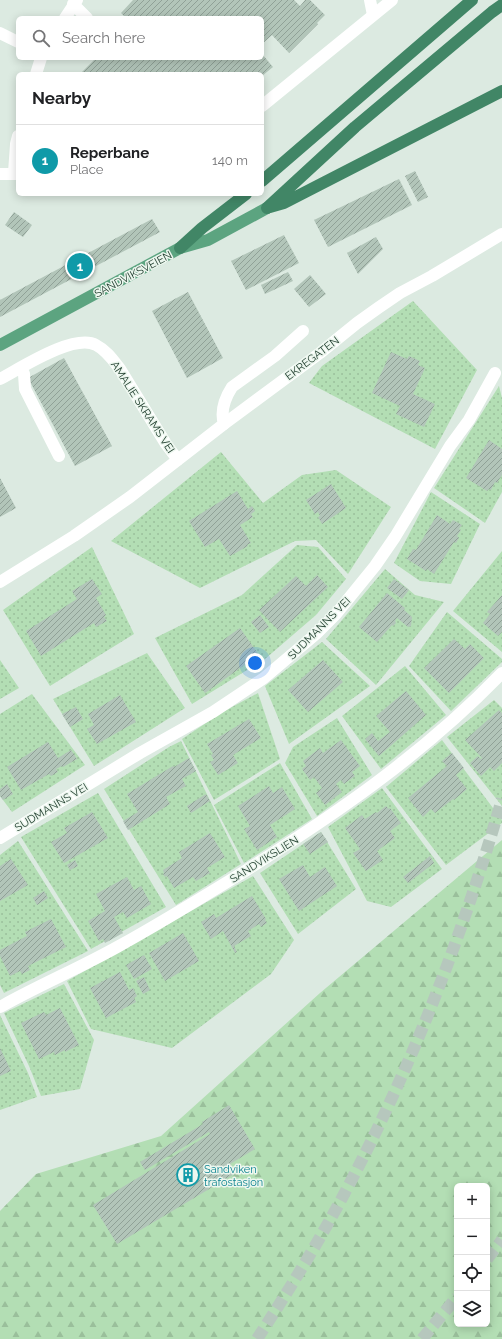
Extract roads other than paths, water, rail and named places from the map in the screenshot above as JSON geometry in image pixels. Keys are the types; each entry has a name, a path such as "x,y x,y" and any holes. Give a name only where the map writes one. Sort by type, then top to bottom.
{"highway":[{"path":"264,179 472,0"},
{"path":"267,208 355,127 502,5"},
{"path":"267,208 284,203 502,91"},
{"path":"180,248 202,228 243,196"}],"main road":[{"name":"SANDVIKSVEIEN","path":"0,345 180,248 208,240 267,208"}],"street":[{"path":"370,0 373,15"},
{"path":"264,104 392,0"},
{"path":"66,16 75,2 86,16"},
{"path":"0,33 16,41"},
{"path":"37,72 40,60"},
{"path":"0,174 16,173 16,144"},
{"name":"EKREGATEN","path":"224,424 320,354 357,323 400,293 432,276 502,234"},
{"path":"224,424 222,416 223,407 232,387 275,356 303,331"},
{"name":"AMALIE SKRAMS VEI","path":"0,379 59,348 73,343 90,342 96,345 111,358 120,369 166,444 178,460"},
{"path":"21,368 24,374 25,389 60,456"},
{"name":"SUDMANNS VEI","path":"0,838 128,760 213,712 264,678 316,634 336,614 375,566 396,537 450,446 469,420 495,373"},
{"name":"AMALIE SKRAMS VEI","path":"0,582 74,536 130,497 224,424"},
{"name":"SANDVIKSLIEN","path":"0,1007 118,947 246,870 330,816 415,753 466,708 502,673"}],"tunnel":[{"path":"257,1339 318,1241 351,1181 396,1088 417,1041 454,946 502,799"},
{"path":"490,1255 502,1240"},
{"path":"422,1339 454,1301"}],"place":[{"name":"Reperbane","path":"80,266"},
{"name":"Sandviken trafostasjon","path":"188,1175"}]}
